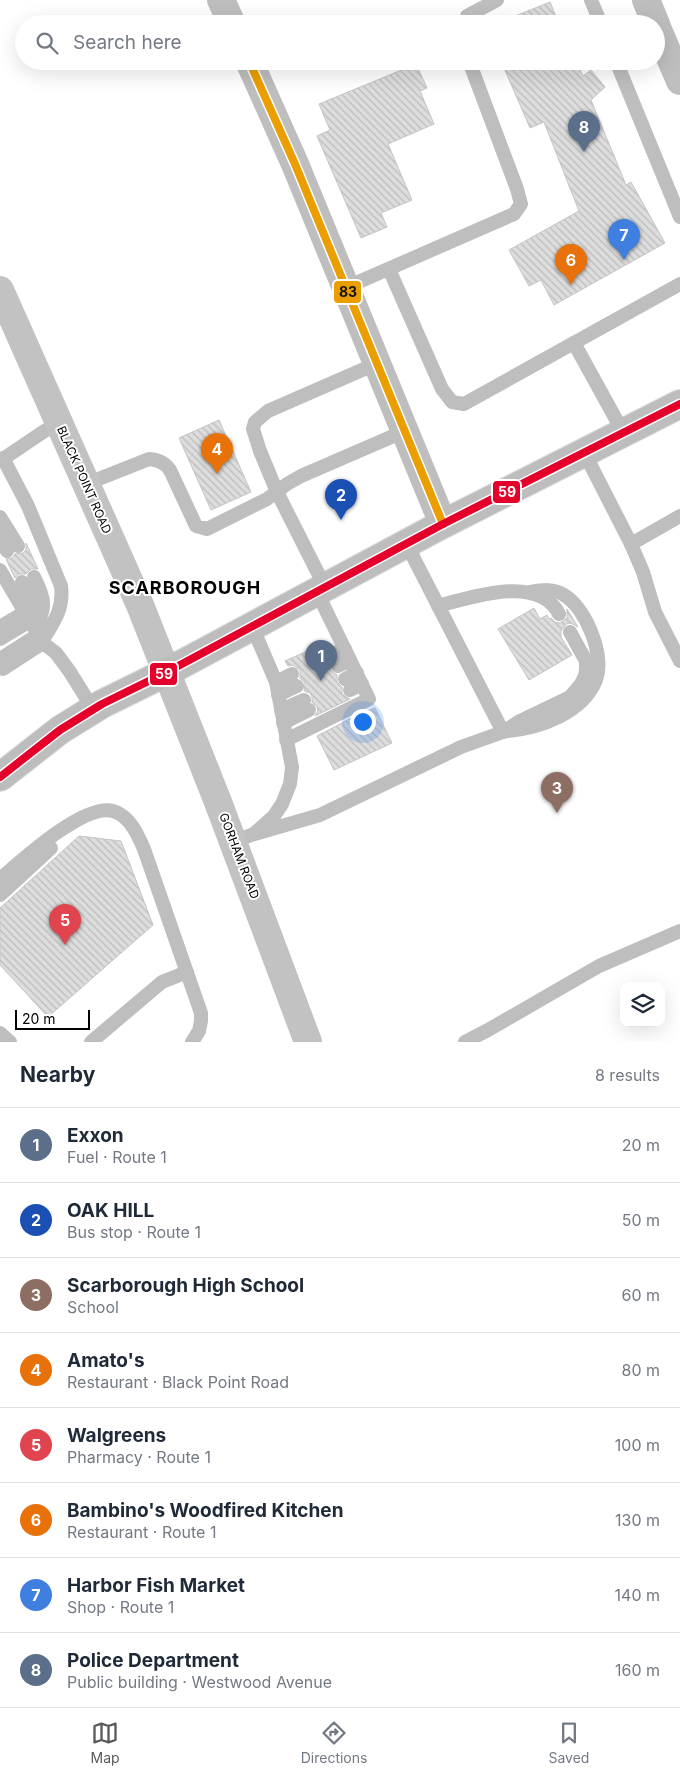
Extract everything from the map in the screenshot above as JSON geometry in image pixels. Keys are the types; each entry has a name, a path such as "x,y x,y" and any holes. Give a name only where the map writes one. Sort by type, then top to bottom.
{"main road":[{"name":"BLACK POINT ROAD","path":"0,290 140,605 167,672"},
{"path":"0,777 60,730 93,709 167,672 406,543 680,404"},
{"name":"GORHAM ROAD","path":"167,672 242,839 308,1042"}],"street":[{"path":"221,0 228,15"},
{"path":"646,0 652,15"},
{"path":"665,46 680,82"},
{"path":"253,70 295,164 443,524"}],"lane":[{"path":"474,15 497,0"},
{"path":"591,0 597,15"},
{"path":"346,287 514,214 521,204 472,70"},
{"path":"620,70 680,217"},
{"path":"389,269 442,389 452,402 464,404 680,284"},
{"path":"574,343 623,432"},
{"path":"286,740 369,699 353,682 342,657 321,589 260,452 254,429 255,422 268,411 378,363"},
{"path":"2,664 35,630 59,611 63,597 61,586 28,506 2,460 46,430 60,424"},
{"path":"86,484 149,459 158,460 166,464 170,470 196,526 207,529 267,499 301,476 405,431"},
{"path":"584,452 644,572 655,612 680,661"},
{"path":"631,544 680,516"},
{"path":"0,517 13,548 0,538"},
{"path":"406,543 503,732"},
{"path":"0,570 35,630 70,672 93,709"},
{"path":"28,580 34,610 35,630"},
{"path":"242,839 320,815 460,747 503,732 536,726 574,708 588,693 596,680 598,658 588,625 580,610 564,595 544,589 531,592 477,596 438,606"},
{"path":"531,592 550,601 559,614"},
{"path":"242,839 274,816 287,794 292,767 277,688 252,626"},
{"path":"0,627 35,630"},
{"path":"0,639 35,630"},
{"path":"503,732 520,721 570,697 581,684 585,676 586,661 570,632"},
{"path":"277,688 294,680"},
{"path":"282,717 306,705"},
{"path":"0,879 69,824 97,812 114,811 125,818 136,830 157,882 194,990 202,1021 199,1031 192,1042"},
{"path":"0,895 45,854 97,812"},
{"path":"465,1042 599,966 680,931"},
{"path":"91,1042 162,982 187,972"},
{"path":"0,1033 10,1042"}],"building":[{"path":"550,2 555,15 518,15"},
{"path":"401,70 419,70 427,88 420,91 434,124 388,144 412,200 381,213 387,227 361,238 317,136 330,130 319,104"},
{"path":"505,70 580,70 583,76 591,70 605,87 591,100 626,185 631,182 665,243 554,305 541,280 529,286 509,250 579,211 544,122 530,128"},
{"path":"219,420 251,492 211,510 179,438"},
{"path":"26,543 38,569 31,569 26,574 19,574 15,578 6,559 12,558 15,554 23,553 26,550"},
{"path":"534,608 540,619 547,615 549,619 551,618 555,622 560,623 567,618 567,609 578,627 571,623 566,624 561,631 561,637 572,655 529,680 498,629"},
{"path":"327,642 329,646 324,652 325,658 330,662 330,670 337,675 337,682 342,687 342,694 350,699 315,716 318,711 317,707 312,702 310,693 304,691 305,683 300,678 300,670 293,665 288,666 285,661"},
{"path":"375,708 392,743 334,770 317,736 361,713"},
{"path":"79,836 121,841 153,925 48,1017 0,965 0,908"}],"transit line":[{"name":"83","path":"253,70 295,164 443,524"},
{"name":"59","path":"0,777 60,730 102,704 167,672 443,524 680,404"}],"place":[{"name":"Police Department","path":"584,152"},
{"name":"Harbor Fish Market","path":"624,260"},
{"name":"Bambino's Woodfired Kitchen","path":"571,285"},
{"name":"Amato's","path":"217,474"},
{"name":"OAK HILL","path":"341,520"},
{"name":"Exxon","path":"321,681"},
{"name":"Scarborough High School","path":"557,813"},
{"name":"Walgreens","path":"65,945"}],"district":[{"name":"SCARBOROUGH","path":"185,588"}]}
